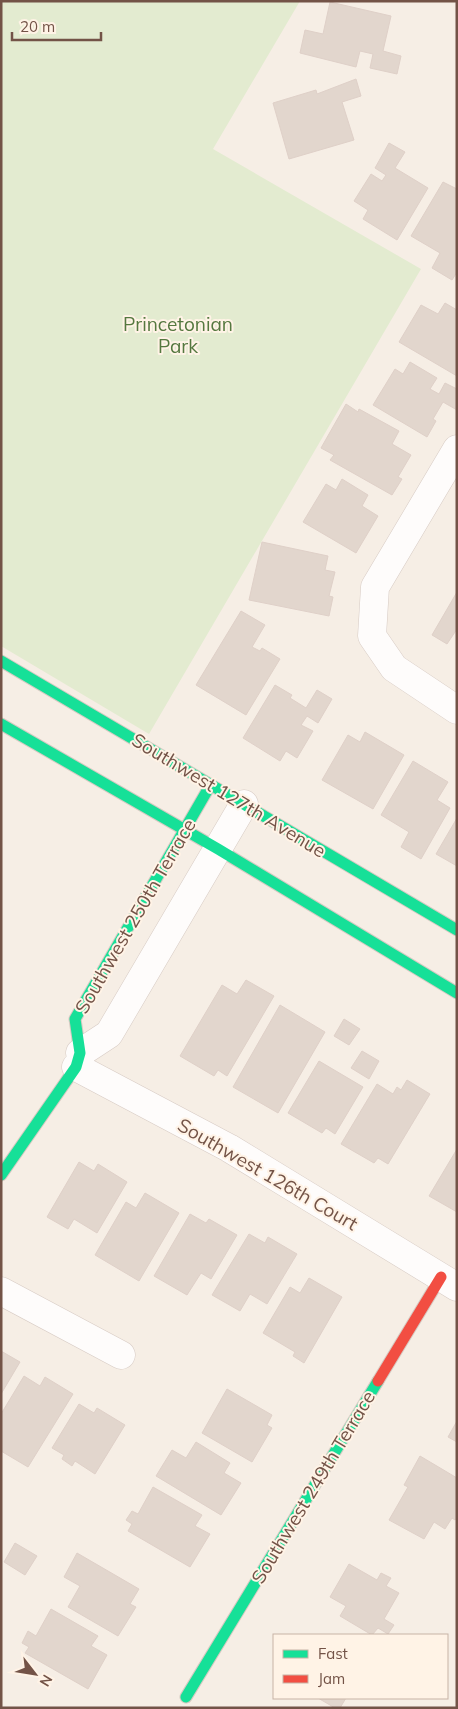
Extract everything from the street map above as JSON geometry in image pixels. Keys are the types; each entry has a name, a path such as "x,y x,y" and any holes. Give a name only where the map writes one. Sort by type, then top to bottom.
{"street":[{"path":"457,449 375,587 372,636 394,668 457,710"},
{"name":"Southwest 127th Avenue","path":"1,661 457,930"},
{"path":"1,724 185,829 457,993"},
{"name":"Southwest 250th Terrace","path":"78,1060 75,1019 211,784"},
{"name":"Southwest 250th Terrace","path":"1,1176 78,1060 109,1034 244,804"},
{"name":"Southwest 126th Court","path":"78,1060 229,1148 449,1282"},
{"name":"Southwest 249th Terrace","path":"186,1696 449,1282"},
{"path":"1,1291 121,1355"}],"green space":[{"name":"Princetonian Park","path":"1,1 300,1 213,149 421,269 149,734 1,646"}],"building":[{"path":"330,2 391,16 383,51 401,56 397,74 370,68 373,54 360,51 356,67 300,53 305,30 323,34"},
{"path":"356,79 361,96 342,102 354,140 289,159 273,103 316,90 317,94"},
{"path":"389,143 405,152 395,168 428,188 397,240 363,219 368,210 354,201 371,174 382,181 386,175 375,168"},
{"path":"443,182 457,189 457,272 452,280 432,268 440,253 411,236"},
{"path":"445,303 457,310 457,376 399,342 421,305 438,314"},
{"path":"410,362 437,378 430,389 439,394 445,383 457,389 457,410 443,402 433,419 436,421 427,437 373,405 395,369 403,374"},
{"path":"346,404 358,412 359,409 399,431 392,444 411,455 398,477 402,479 392,495 330,460 334,455 321,448"},
{"path":"342,479 368,495 362,506 378,516 356,553 303,522 326,484 336,490"},
{"path":"262,542 328,556 325,570 335,572 329,596 333,597 329,616 249,600"},
{"path":"457,592 457,629 447,644 432,635"},
{"path":"241,611 265,625 252,647 260,651 262,648 280,659 246,715 196,685"},
{"path":"275,685 292,695 290,698 306,708 317,690 332,699 318,723 307,716 301,725 313,731 297,758 286,751 280,761 243,738"},
{"path":"365,732 404,755 373,809 322,780 348,735 360,742"},
{"path":"413,761 448,782 437,800 450,808 421,859 401,847 409,832 381,815"},
{"path":"457,818 457,866 436,854"},
{"path":"246,980 274,996 227,1076 218,1070 214,1076 180,1056 222,985 237,994"},
{"path":"280,1005 325,1032 278,1113 233,1087"},
{"path":"344,1019 360,1029 349,1045 334,1036"},
{"path":"362,1051 379,1061 369,1079 351,1068"},
{"path":"319,1061 363,1087 335,1134 326,1128 322,1133 288,1113"},
{"path":"407,1080 430,1094 388,1164 378,1158 374,1163 341,1144 377,1084 393,1094 397,1087 401,1090"},
{"path":"457,1149 457,1212 429,1196"},
{"path":"79,1162 94,1171 98,1164 127,1182 97,1233 74,1219 68,1229 47,1217"},
{"path":"145,1193 179,1213 139,1281 95,1255 126,1202 136,1208"},
{"path":"190,1214 206,1223 209,1219 237,1235 211,1279 201,1273 187,1295 154,1276"},
{"path":"249,1234 265,1243 268,1237 297,1254 267,1304 250,1294 240,1311 212,1295"},
{"path":"309,1278 342,1297 304,1363 293,1356 295,1352 263,1333 290,1287 300,1293"},
{"path":"1,1351 20,1362 1,1394"},
{"path":"24,1376 40,1386 45,1377 73,1394 28,1467 1,1451 1,1414"},
{"path":"227,1389 272,1415 267,1425 272,1428 252,1462 202,1433"},
{"path":"79,1404 94,1413 97,1408 125,1425 95,1474 75,1461 72,1466 62,1459 64,1455 52,1448"},
{"path":"457,1421 457,1442 448,1437"},
{"path":"196,1442 230,1463 224,1473 241,1483 221,1515 156,1476 172,1450 186,1458"},
{"path":"420,1456 457,1478 457,1517 455,1520 452,1518 445,1529 434,1522 424,1539 389,1520 408,1487 404,1485"},
{"path":"153,1487 202,1515 195,1526 210,1534 190,1567 128,1531 132,1524 126,1520 132,1511 138,1514"},
{"path":"15,1543 37,1556 25,1575 4,1562"},
{"path":"77,1553 139,1589 130,1604 136,1607 118,1636 68,1607 80,1586 64,1577"},
{"path":"349,1564 377,1580 381,1573 391,1578 386,1586 399,1593 384,1619 394,1625 388,1634 378,1628 373,1634 370,1634 340,1616 346,1606 330,1597"},
{"path":"51,1609 98,1636 91,1646 107,1655 88,1689 25,1653 29,1647 22,1643 28,1631 36,1636"},
{"path":"320,1699 345,1699 340,1708 335,1708"}],"traffic: fast":[{"path":"1,661 457,930"},
{"path":"1,724 218,849 457,993"},
{"path":"1,1175 76,1067 80,1053 75,1019 211,784"},
{"path":"186,1697 378,1381"}],"traffic: jam":[{"path":"378,1381 441,1277"}]}
